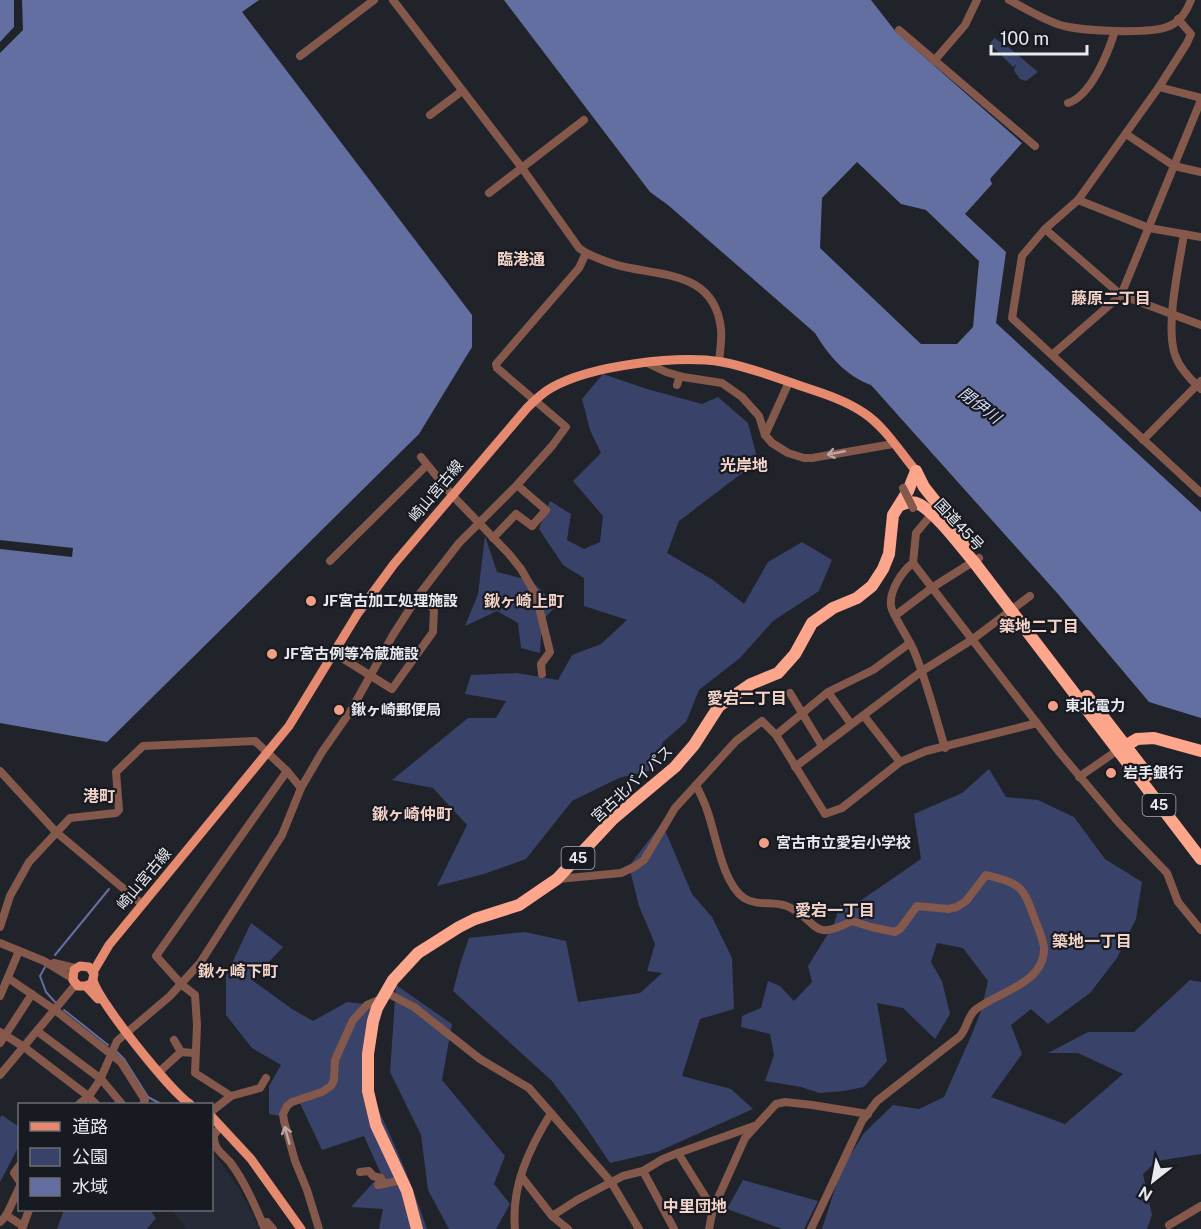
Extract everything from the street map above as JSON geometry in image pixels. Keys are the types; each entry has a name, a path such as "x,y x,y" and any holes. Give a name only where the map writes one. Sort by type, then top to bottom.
{"highway":[{"name":"45","path":"916,471 917,496"},
{"name":"45","path":"916,471 908,491 917,496 950,534"},
{"name":"宮古北バイパス","path":"417,1229 402,1180 376,1125 368,1091 368,1054 373,1021 393,980 418,953 468,923 519,905 557,879 614,819 675,767 694,745 719,706 751,684 778,673 795,654 812,623 833,608 857,598 872,586 889,554 895,510 917,496"},
{"name":"国道45号","path":"917,496 919,504 977,560"},
{"name":"国道45号","path":"917,496 977,560 1201,847"},
{"path":"1122,748 1137,739 1154,738 1201,751"},
{"name":"国道45号","path":"1122,748 1201,859"}],"main road":[{"name":"崎山宮古線","path":"83,976 268,752 304,703 358,613 382,581 452,495 535,400 550,388 587,373 645,362 719,362 759,371 837,399 866,414 916,471"},
{"path":"83,976 159,1072 179,1096 189,1103"},
{"path":"213,1118 251,1159 301,1229"}],"street":[{"path":"300,56 374,0"},
{"path":"393,0 522,168 579,248 606,262 672,275 700,287 715,308 719,319 722,332 719,362"},
{"path":"934,61 965,25 977,0"},
{"path":"1009,0 1065,26 1124,32 1168,27 1186,12 1191,0"},
{"path":"1178,19 1191,33 1159,87 1078,200 1045,229 1022,256 1012,318 1201,493"},
{"path":"899,30 1035,146"},
{"path":"1068,104 1077,99 1092,80 1109,51 1114,31"},
{"path":"1052,355 1121,295 1201,99 1159,87"},
{"path":"429,115 462,91"},
{"path":"489,193 584,120"},
{"path":"1126,134 1174,166 1201,172"},
{"path":"1078,200 1149,228 1201,237"},
{"path":"1045,229 1121,295 1201,325"},
{"path":"1143,440 1200,385 1176,356 1173,314 1184,234"},
{"path":"80,1103 101,1079 117,1041 182,985 205,955 277,843 301,788 322,752 350,712 393,635 418,596 459,543 517,485 566,427 497,368 496,364 579,268 586,253"},
{"path":"645,362 680,376 722,383 742,397 759,416 765,435 776,446 788,453 804,458 893,444"},
{"path":"677,385 680,376"},
{"path":"765,435 789,382"},
{"path":"421,457 452,495 521,569 536,595 550,652 540,664 542,674"},
{"path":"330,561 427,465"},
{"path":"493,538 516,514 532,526 546,510 517,485"},
{"path":"931,514 916,533 913,562 902,573 892,596 891,606 922,671 945,748"},
{"path":"896,615 933,587 977,560"},
{"path":"913,562 1079,777 1167,873 1178,902 1201,930"},
{"path":"334,653 392,689 433,632 434,609 418,596"},
{"path":"795,767 922,671 973,639 1030,596"},
{"path":"776,735 828,692 873,670 910,643"},
{"path":"828,692 851,724"},
{"path":"790,693 822,746"},
{"path":"864,716 900,762"},
{"path":"557,879 621,873 644,860 675,808 736,741 762,721 776,735 825,814 842,808 900,762 926,751 1037,723"},
{"path":"0,927 10,896 20,877 36,852 56,832 73,816 116,813 119,810 116,772 143,746 255,741 287,771 301,788"},
{"path":"1079,777 1122,748"},
{"path":"0,771 56,832 142,904"},
{"path":"231,1096 197,1074 195,1070 197,1025 195,995 182,985 156,956 287,771"},
{"path":"696,785 707,808 727,875 738,893 752,902 787,906 820,930 832,931 852,921 871,927 898,931 917,906 948,909 966,902 986,875 1004,879 1022,888 1044,947 1042,960 1027,981 974,1011 964,1032 959,1037 877,1101 862,1121 811,1229"},
{"path":"0,943 83,976 0,1074"},
{"path":"0,996 19,951"},
{"path":"8,978 55,1010 121,1062 144,1102"},
{"path":"0,1043 3,1034 32,994"},
{"path":"319,1229 295,1161 284,1121 285,1110 292,1102 322,1092 331,1086 334,1080 335,1060 353,1020 367,1005 384,995 414,1007 480,1059 529,1088 611,1182 639,1229"},
{"path":"37,1031 101,1079 121,1103"},
{"path":"3,1034 24,1047 95,1103"},
{"path":"174,1040 181,1052"},
{"path":"159,1072 181,1052 195,1053"},
{"path":"213,1111 231,1096 260,1088 266,1078"},
{"path":"712,1228 713,1209 745,1138 771,1107 785,1102 868,1114"},
{"path":"515,1229 514,1214 521,1176 532,1144 550,1113"},
{"path":"221,1126 214,1135 215,1147 230,1163 248,1191 264,1226 267,1222 273,1229"},
{"path":"552,1216 611,1182 643,1171 678,1153 755,1126"},
{"path":"678,1153 713,1209"},
{"path":"18,1168 14,1173 18,1180"},
{"path":"360,1172 369,1171 381,1178 381,1184 402,1180"},
{"path":"643,1171 674,1229"},
{"path":"521,1176 552,1216 568,1229"},
{"path":"0,1222 6,1215 18,1188"},
{"path":"706,1199 723,1190"},
{"path":"1169,1225 1201,1206"},
{"path":"6,1215 23,1228 28,1211"}],"shaded area":[{"path":"213,1151 240,1190 259,1227 257,1229 187,1229 173,1211 213,1211"}],"green space":[{"path":"994,38 1038,72 1026,81 1020,79 1014,71 1016,64 1013,67 990,44"},
{"path":"603,374 702,404 718,397 748,423 758,461 679,521 667,553 713,580 744,604 768,562 802,542 832,560 819,591 773,621 740,658 699,690 686,722 663,742 652,770 619,778 572,801 526,859 484,874 437,886 467,825 433,788 392,780 468,718 496,718 506,701 465,694 471,675 517,673 558,680 572,655 601,644 627,620 584,606 584,578 563,565 539,529 550,501 571,514 567,540 584,549 600,542 603,516 573,481 601,453 590,430 582,399"},
{"path":"485,536 497,572 532,581 556,606 542,621 540,653 521,648 518,623 497,611 465,626 478,594"},
{"path":"989,769 1006,797 1038,800 1074,817 1105,859 1142,882 1136,919 1117,958 1090,993 1048,1024 1031,1009 1011,1025 1022,1054 991,1097 1065,1124 1123,1074 1078,1053 1048,1053 1088,1032 1134,1032 1190,980 1201,982 1201,1154 1157,1161 1143,1174 1152,1215 1147,1229 822,1229 841,1170 864,1133 893,1105 919,1109 944,1097 981,1011 988,981 963,948 937,943 931,962 942,981 950,1014 935,1039 903,1008 877,1003 887,1061 864,1087 844,1091 820,1093 801,1087 765,1081 774,1055 770,1034 741,1027 742,1016 761,1008 768,981 780,986 794,1001 812,982 808,966 834,924 840,905 860,901 921,859 914,814 962,793"},
{"path":"662,823 692,894 712,917 732,958 734,1009 700,1019 682,1076 731,1089 753,1109 657,1152 610,1163 552,1081 453,991 469,938 525,932 566,941 578,1002 640,993 662,973 647,971 655,944 639,906 629,866"},
{"path":"251,923 283,947 252,980 292,1009 313,1021 347,1002 384,1006 363,1079 398,1153 427,1229 379,1229 383,1209 351,1207 381,1174 364,1136 322,1150 297,1097 285,1117 269,1114 269,1086 281,1065 252,1048 226,1015 226,976"},
{"path":"396,985 452,1024 442,1080 505,1156 494,1184 510,1204 496,1229 449,1229 428,1190 421,1135 390,1072"},
{"path":"2,1115 18,1126 18,1148 0,1182 0,1118"},
{"path":"743,1180 818,1201 804,1229 782,1229 727,1209"},
{"path":"64,1211 151,1211 156,1218 147,1229 57,1229"}],"water":[{"path":"0,0 259,0 242,12 472,315 472,347 419,434 107,742 0,723"},
{"name":"閉伊川","path":"504,0 871,0 896,32 1022,143 990,179 992,184 965,214 1006,252 996,323 1201,512 1201,718 1149,702 1058,594 871,385 846,371 832,357 815,333 668,205 650,192","holes":["857,162 901,204 926,210 979,261 973,327 957,344 921,344 820,248 822,198"]}],"pier":[{"path":"14,0 22,0 23,30 0,53 0,42 14,27"},
{"path":"0,540 73,548 72,557 0,549"}],"waterway":[{"path":"55,955 109,889"},
{"path":"45,967 40,976 46,992 55,1002"},
{"path":"64,1010 108,1045"},
{"path":"117,1052 148,1097 159,1103"}],"place":[{"name":"JF宮古加工処理施設","path":"311,601"},
{"name":"JF宮古例等冷蔵施設","path":"272,654"},
{"name":"東北電力","path":"1053,706"},
{"name":"鍬ヶ崎郵便局","path":"339,710"},
{"name":"岩手銀行","path":"1111,773"},
{"name":"宮古市立愛宕小学校","path":"764,843"}],"district":[{"name":"臨港通","path":"521,259"},
{"name":"藤原二丁目","path":"1111,298"},
{"name":"光岸地","path":"744,465"},
{"name":"鍬ヶ崎上町","path":"524,601"},
{"name":"築地二丁目","path":"1039,626"},
{"name":"愛宕二丁目","path":"747,698"},
{"name":"港町","path":"99,796"},
{"name":"鍬ヶ崎仲町","path":"412,814"},
{"name":"愛宕一丁目","path":"835,910"},
{"name":"築地一丁目","path":"1092,941"},
{"name":"鍬ヶ崎下町","path":"238,971"},
{"name":"中里団地","path":"695,1206"}]}
